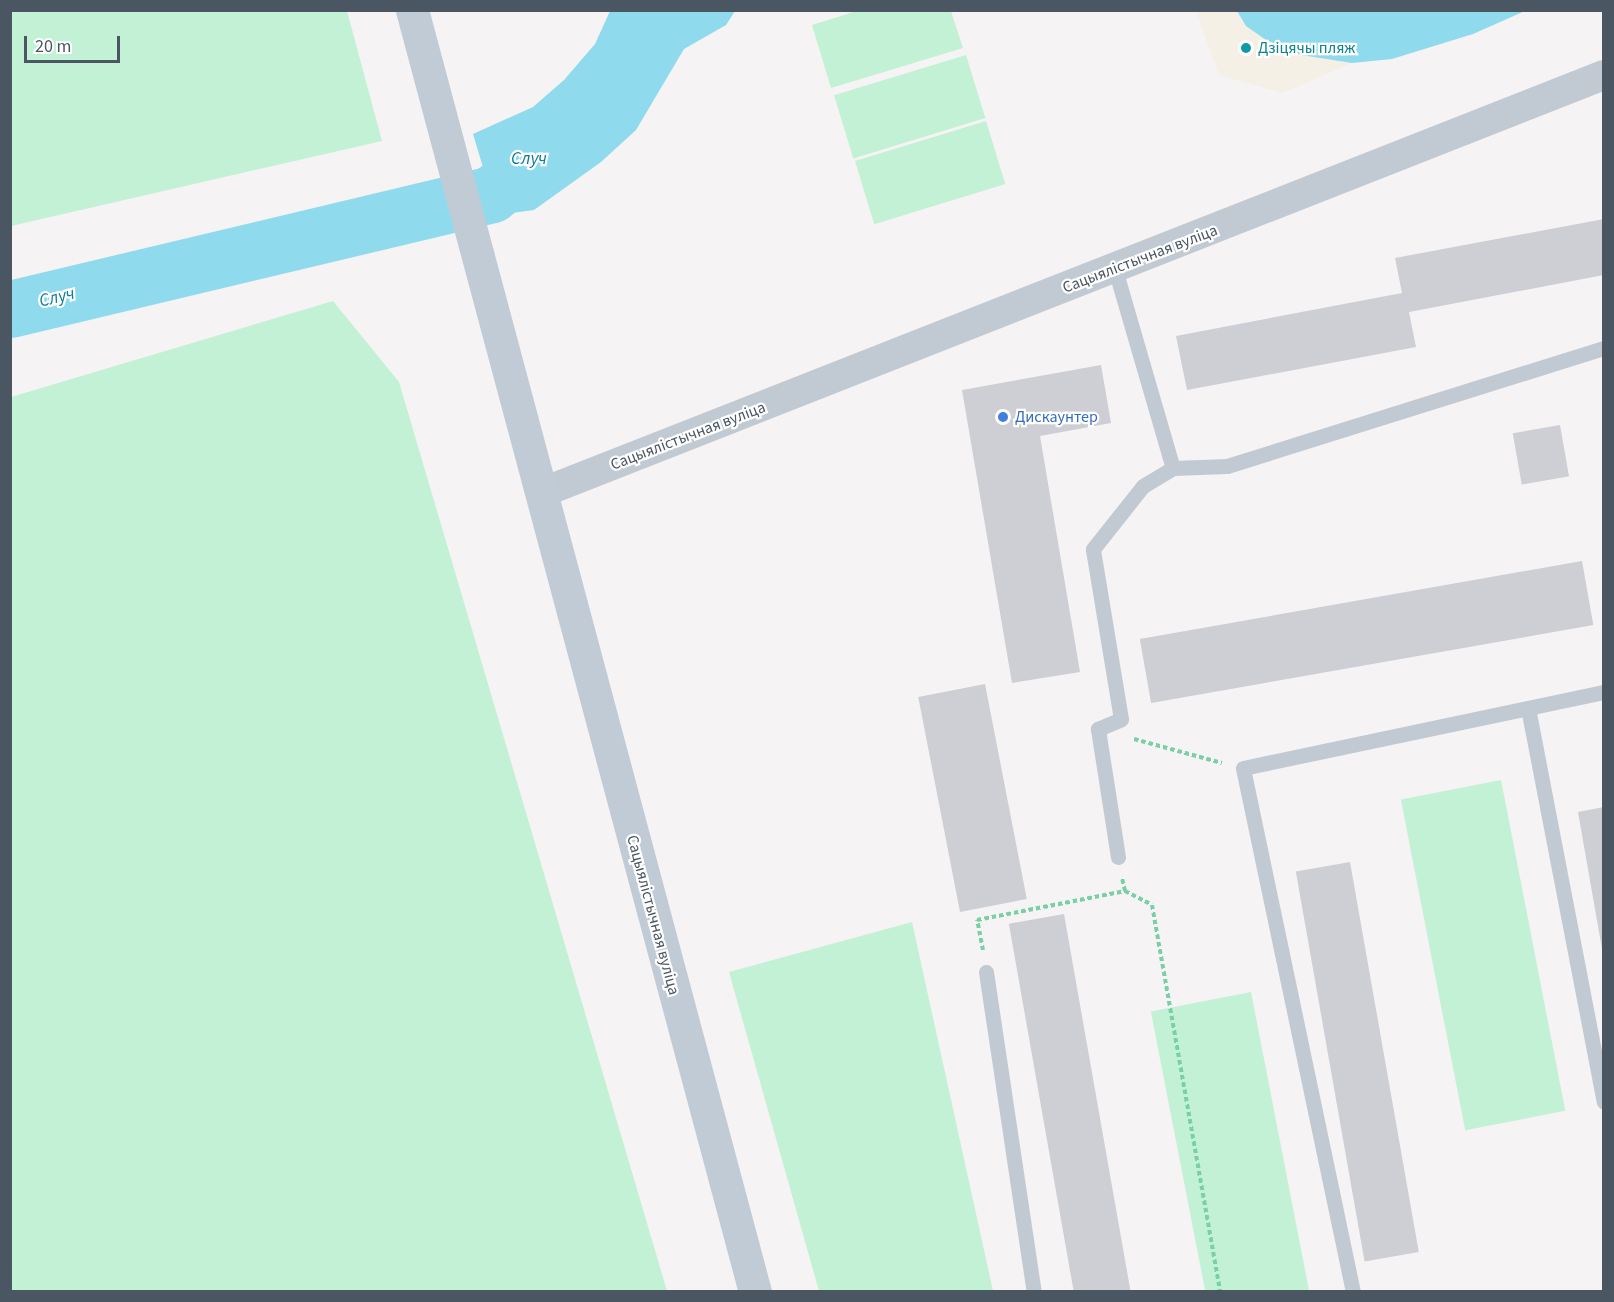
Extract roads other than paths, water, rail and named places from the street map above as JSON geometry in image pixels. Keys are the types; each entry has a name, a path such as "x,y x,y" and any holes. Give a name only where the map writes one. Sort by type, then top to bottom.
{"main road":[{"path":"412,10 541,493"},
{"name":"Сацыялістычная вуліца","path":"541,493 755,1292"}],"street":[{"name":"Сацыялістычная вуліца","path":"541,493 1604,75"}],"lane":[{"path":"1115,269 1173,468"},
{"path":"1118,857 1098,729 1121,720 1094,549 1143,486 1173,468 1227,466 1604,348"},
{"path":"1353,1292 1243,768 1604,692"},
{"path":"1528,708 1604,1102"},
{"path":"986,972 1035,1292"}],"water":[{"name":"Случ","path":"610,11 735,11 726,25 684,49 636,130 601,162 534,210 504,214 491,194 473,134 533,107 564,80 595,44"},
{"path":"1237,11 1525,11 1473,34 1392,59 1352,63 1301,55 1266,40 1246,26"}],"waterway":[{"name":"Случ","path":"10,309 491,194 554,147"}],"place":[{"name":"Дзіцячы пляж","path":"1246,48"},
{"name":"Дискаунтер","path":"1003,417"}]}
